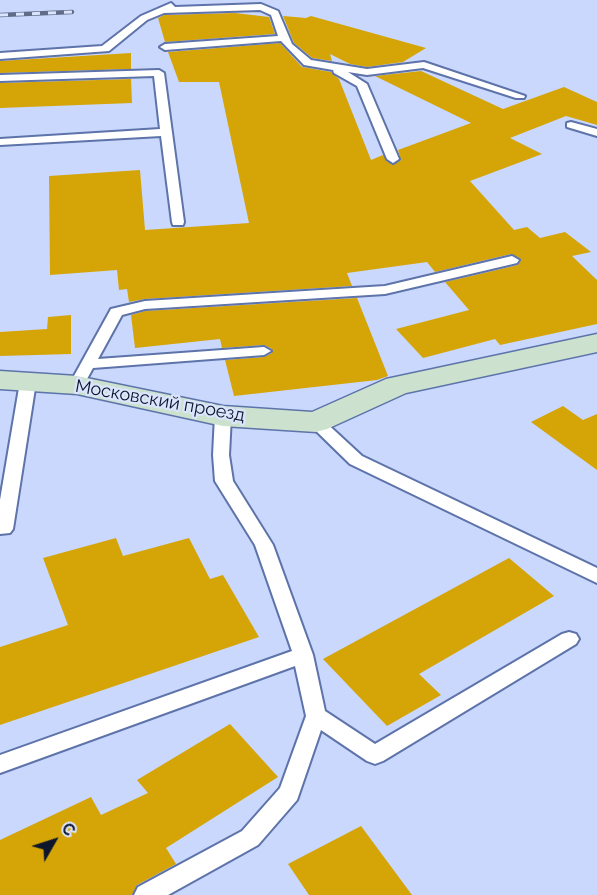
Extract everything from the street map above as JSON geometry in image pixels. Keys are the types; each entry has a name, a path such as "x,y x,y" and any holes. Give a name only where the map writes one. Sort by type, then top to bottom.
{"street":[{"name":"Московский проезд","path":"14,381 82,375 223,416 316,422 397,386 597,343"}],"lane":[{"path":"0,56 105,49 144,18 187,0"},
{"path":"162,10 261,7 275,13 288,45 308,63 367,72 424,65 520,96"},
{"path":"165,47 285,38"},
{"path":"327,65 362,84 393,159"},
{"path":"0,78 159,73 178,222"},
{"path":"571,125 597,133"},
{"path":"0,142 167,132"},
{"path":"82,375 116,312 146,305 385,290 512,260"},
{"path":"82,375 264,351"},
{"path":"4,529 14,381"},
{"path":"146,895 250,838 290,793 316,716 303,656 264,545 224,481 221,455 223,416"},
{"path":"316,422 356,460 597,576"},
{"path":"316,716 375,755 569,639"},
{"path":"0,764 303,656"}],"building":[{"path":"235,13 269,17 275,34 165,42 158,18 164,15"},
{"path":"283,16 306,18 311,16 426,48 403,62 367,67 350,64 330,54 332,61 312,58 294,43"},
{"path":"280,43 302,67 331,72 339,79 371,160 383,155 392,165 401,160 398,150 471,123 375,76 421,71 503,109 564,87 597,102 597,125 566,116 510,138 542,154 470,181 514,230 527,227 540,238 565,232 591,252 572,256 597,280 597,324 500,345 495,339 423,358 396,329 469,310 445,282 518,265 521,259 511,254 435,272 427,262 347,273 352,286 145,299 129,302 127,289 119,290 117,270 50,275 49,176 140,170 145,230 249,223 219,82 179,82 168,52"},
{"path":"131,53 131,69 0,73 0,61"},
{"path":"131,79 132,103 0,108 0,83"},
{"path":"357,298 388,376 377,380 234,396 225,360 264,357 272,353 272,349 264,345 222,348 220,339 135,348 131,315 145,311"},
{"path":"71,315 71,354 0,356 0,332 47,329 48,317"},
{"path":"563,406 583,420 597,414 597,470 531,422"},
{"path":"116,538 123,556 189,538 210,579 223,575 259,637 0,725 0,647 68,625 43,558"},
{"path":"509,558 554,596 419,674 441,695 387,726 323,659"},
{"path":"230,724 278,777 166,848 176,864 137,885 132,895 0,895 0,840 91,797 101,815 148,793 137,780"},
{"path":"361,826 412,895 309,895 288,864"}],"railway":[{"path":"0,15 72,12"}]}
